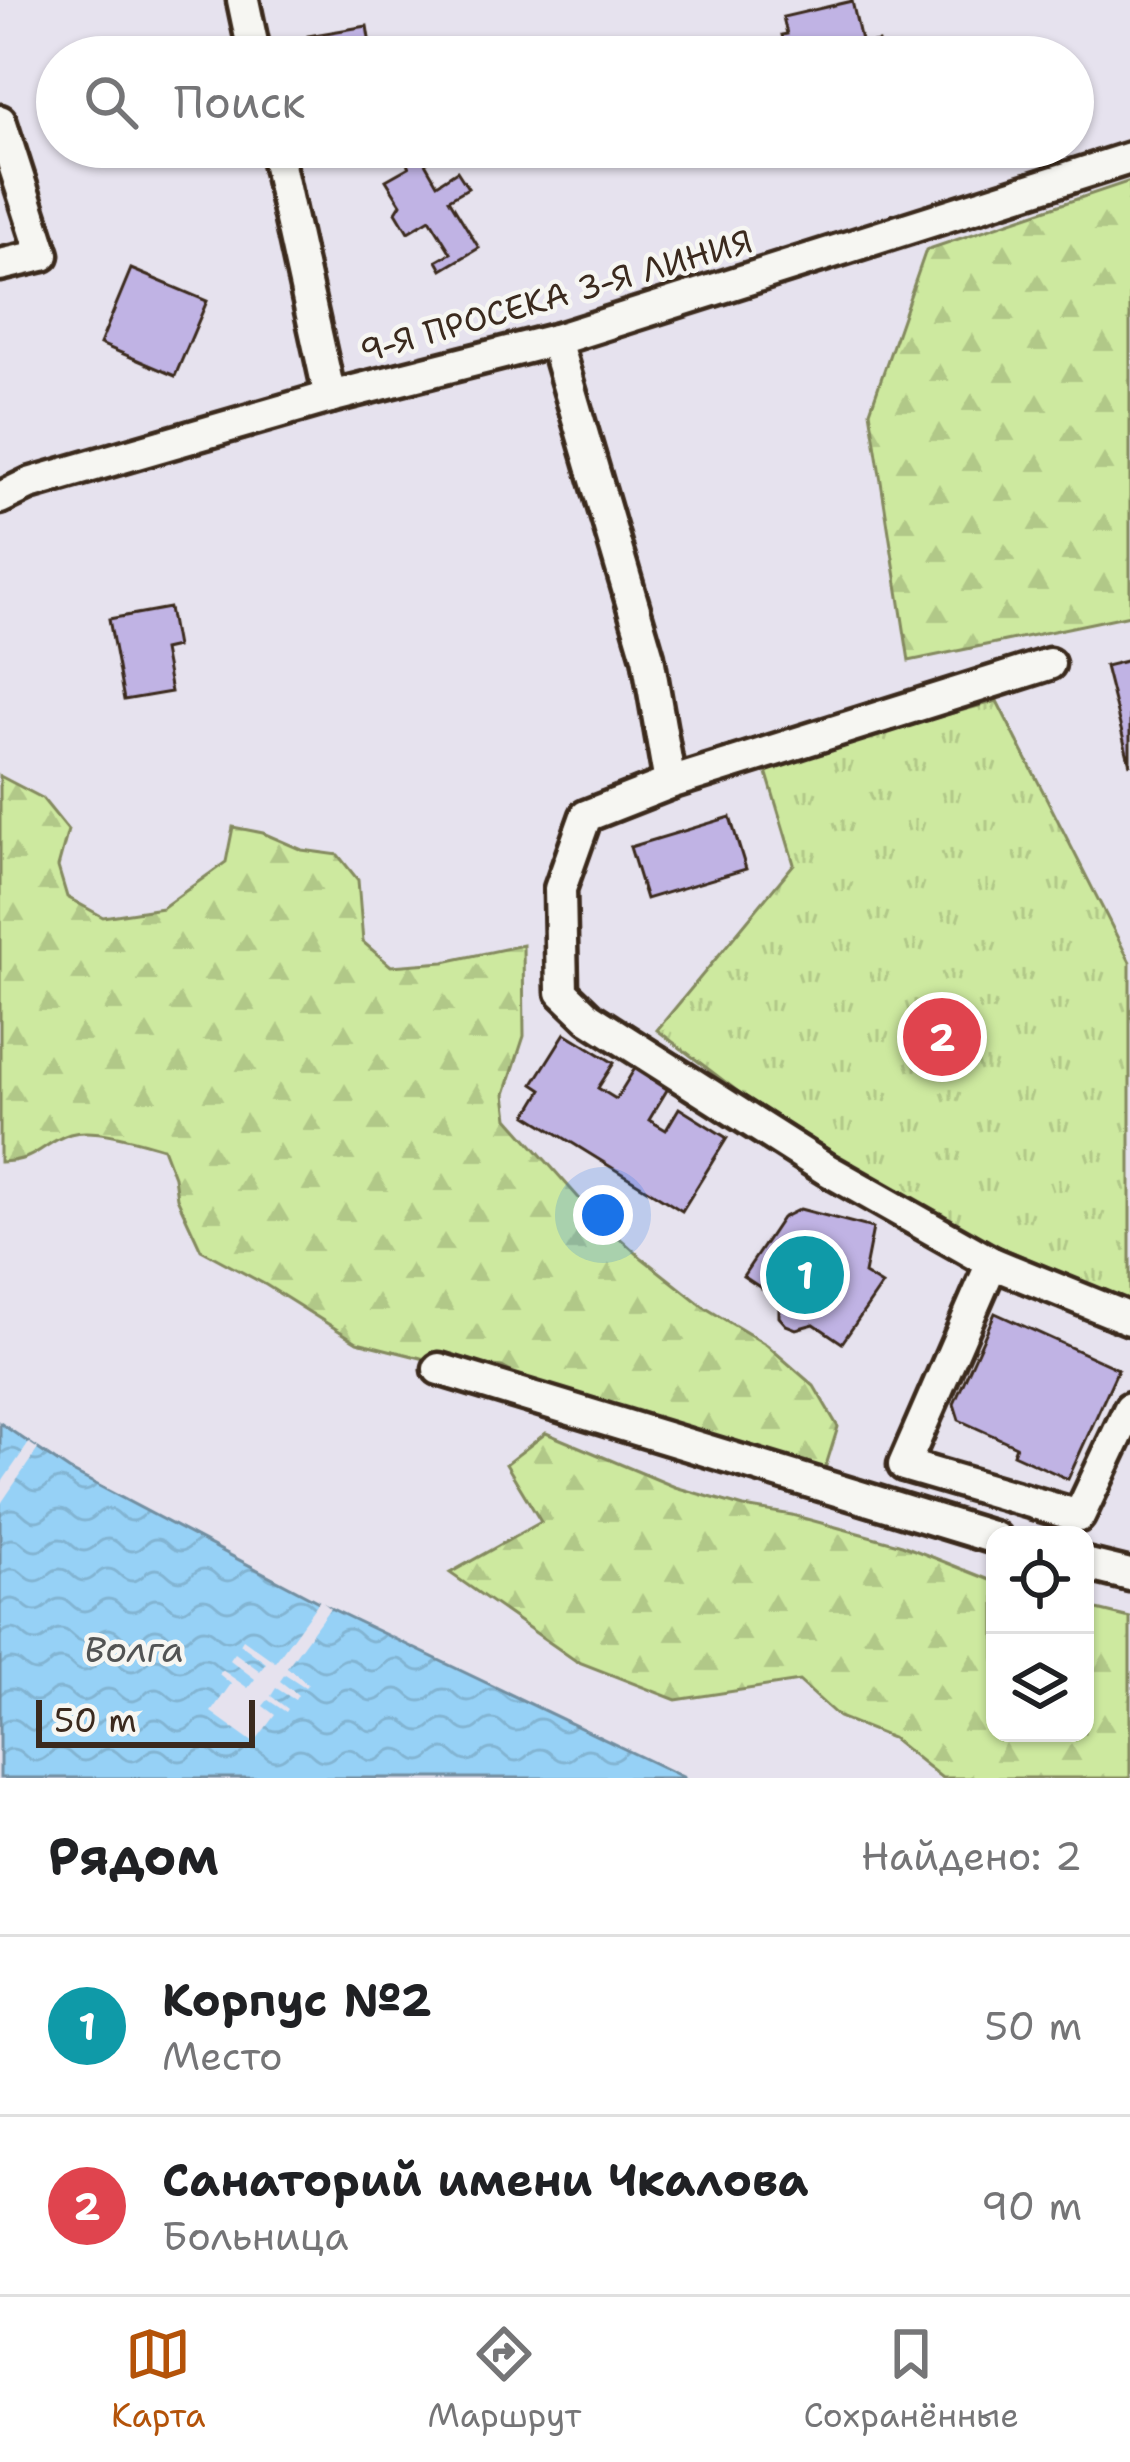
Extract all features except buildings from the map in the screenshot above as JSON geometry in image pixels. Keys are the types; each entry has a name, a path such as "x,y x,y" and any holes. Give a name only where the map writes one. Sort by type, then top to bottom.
{"street":[{"path":"243,0 251,36"},
{"path":"0,121 43,255 0,266"},
{"name":"9-Я ПРОСЕКА 3-Я ЛИНИЯ","path":"0,498 29,484 330,398 555,340 1130,158"},
{"path":"280,168 330,398"},
{"path":"555,340 647,657 670,783"},
{"path":"1049,664 670,783 586,816 560,889 562,992 590,1018 826,1169 992,1263 1130,1319"},
{"path":"992,1263 904,1465 1079,1516 1130,1408"},
{"path":"439,1369 986,1535"},
{"path":"1094,1566 1130,1575"}],"green space":[{"path":"1130,181 1130,615 909,661 870,411 926,250"},
{"path":"997,701 1130,962 1130,1302 942,1222 741,1094 657,1030 794,864 764,764"},
{"path":"0,776 42,798 68,830 58,867 67,897 103,917 162,908 226,862 233,827 263,833 302,850 338,855 358,880 363,942 391,966 444,962 523,945 524,1036 505,1094 508,1118 593,1214 642,1258 704,1307 767,1345 814,1386 838,1427 824,1472 545,1391 502,1367 421,1358 357,1342 201,1250 177,1198 163,1148 80,1132 23,1159 0,1162"},
{"path":"546,1433 675,1487 902,1545 986,1578 986,1742 1094,1742 1094,1609 1130,1618 1130,1778 942,1778 892,1738 839,1717 799,1681 676,1700 576,1661 450,1573 541,1522 506,1464"}],"water":[{"name":"Волга","path":"0,1423 69,1470 330,1608 685,1778 0,1778"}],"pier":[{"path":"29,1443 38,1449 0,1505 0,1485"},
{"path":"320,1600 330,1608 287,1667 308,1684 305,1687 285,1674 280,1681 298,1695 295,1700 276,1688 271,1696 288,1709 268,1700 263,1706 275,1715 254,1743 211,1712 231,1684 219,1674 222,1670 248,1688 255,1679 230,1660 235,1653 260,1671 266,1663 240,1644 243,1639 275,1662"}],"place":[{"name":"Санаторий имени Чкалова","path":"942,1037"},
{"name":"Корпус №2","path":"805,1275"}]}
